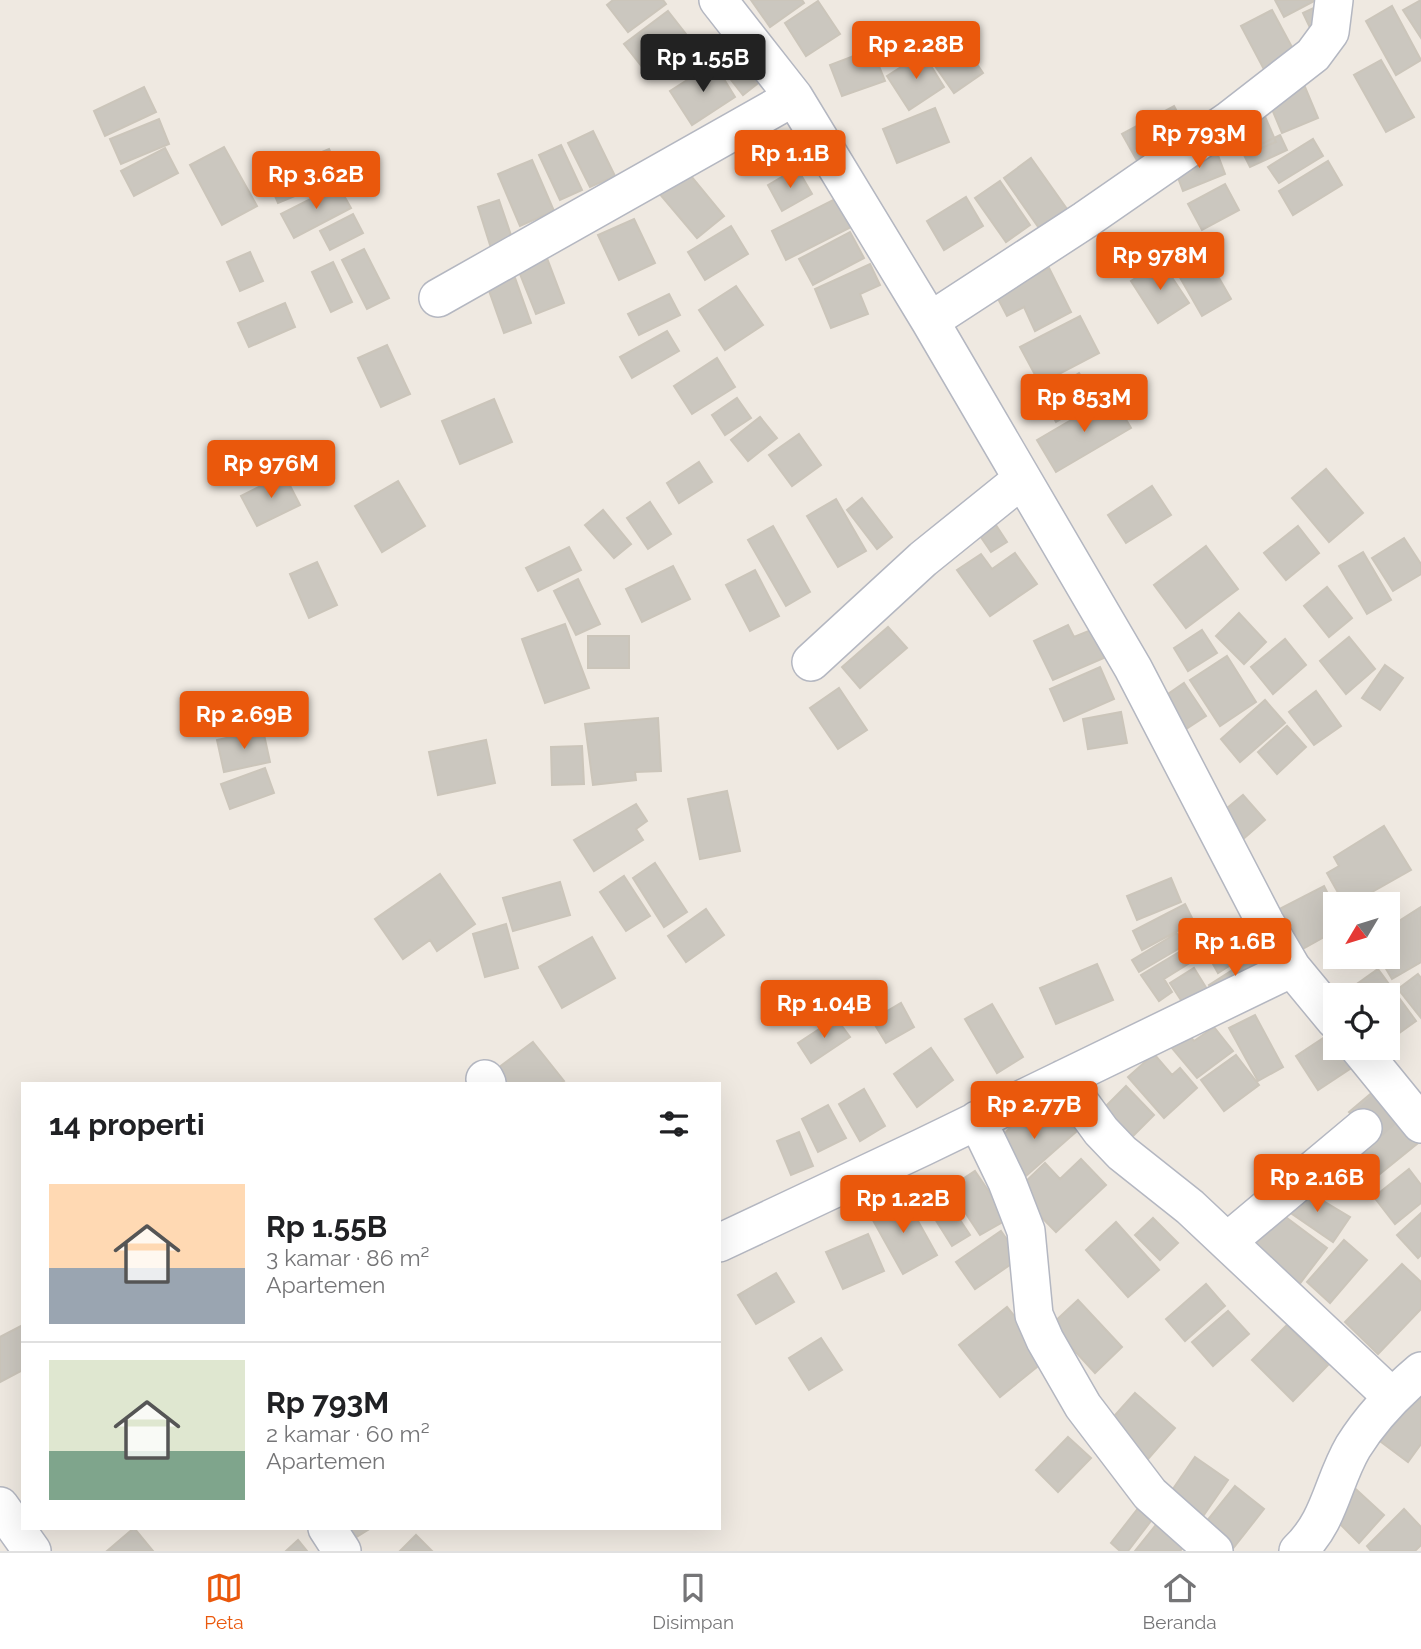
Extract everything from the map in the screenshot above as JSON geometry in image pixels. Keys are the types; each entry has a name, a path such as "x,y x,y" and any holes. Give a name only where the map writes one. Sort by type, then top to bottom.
{"street":[{"path":"718,0 794,97 930,321 1133,668 1265,922 1292,968 1323,1005"},
{"path":"930,321 1085,220 1228,121 1313,55 1329,32 1334,0"},
{"path":"438,298 794,97"},
{"path":"811,663 923,559 1021,480"},
{"path":"721,1242 1292,968"},
{"path":"1228,1241 1393,1114 1365,1060"},
{"path":"1063,1079 1094,1122 1122,1153 1228,1241 1391,1396"},
{"path":"977,1120 1027,1231 1034,1315 1045,1340 1083,1406 1150,1494 1213,1551"},
{"path":"1298,1551 1316,1532 1353,1448 1391,1396 1421,1371"},
{"path":"328,1530 342,1551"}],"building":[{"path":"613,0 663,0 666,4 628,32 607,5"},
{"path":"751,0 802,0 804,3 770,27"},
{"path":"1275,0 1316,0 1284,17"},
{"path":"1421,0 1421,38 1403,10"},
{"path":"818,1 840,34 806,56 785,23"},
{"path":"1318,6 1313,34 1303,13"},
{"path":"1392,6 1421,60 1396,75 1366,21"},
{"path":"1272,10 1299,60 1268,77 1241,26"},
{"path":"668,11 686,34 643,68 624,44"},
{"path":"956,33 983,73 954,93 926,53"},
{"path":"736,47 762,80 743,95 717,62"},
{"path":"872,49 885,81 842,96 830,65"},
{"path":"923,53 944,87 909,110 887,76"},
{"path":"1381,60 1414,117 1386,132 1354,75"},
{"path":"714,63 735,97 692,125 670,91"},
{"path":"1302,80 1318,118 1282,133 1266,95"},
{"path":"144,87 156,112 105,136 94,111"},
{"path":"1260,105 1276,142 1249,153 1234,117"},
{"path":"1174,106 1191,138 1140,166 1122,134"},
{"path":"935,108 949,142 897,163 883,129"},
{"path":"159,119 169,144 121,164 110,139"},
{"path":"593,131 615,176 590,187 568,143"},
{"path":"1280,135 1287,150 1250,167 1243,153"},
{"path":"1313,139 1323,156 1279,183 1268,167"},
{"path":"561,145 582,190 560,200 539,155"},
{"path":"224,147 257,206 222,225 190,165"},
{"path":"165,148 178,173 134,196 121,171"},
{"path":"329,149 341,177 278,203 266,175"},
{"path":"1216,150 1225,174 1183,191 1174,167"},
{"path":"1031,158 1067,209 1039,228 1004,178"},
{"path":"532,160 554,211 520,226 498,174"},
{"path":"1328,161 1342,185 1293,215 1279,191"},
{"path":"797,168 812,194 782,211 768,185"},
{"path":"686,170 724,216 697,238 659,193"},
{"path":"1000,181 1030,225 1006,242 975,198"},
{"path":"1225,184 1239,210 1202,230 1188,204"},
{"path":"338,185 351,208 294,238 281,214"},
{"path":"841,196 855,225 786,260 772,231"},
{"path":"966,197 983,226 944,250 927,221"},
{"path":"499,200 513,241 491,248 478,207"},
{"path":"353,214 363,233 330,250 320,231"},
{"path":"634,219 655,263 619,280 598,235"},
{"path":"731,226 748,254 705,280 688,252"},
{"path":"850,232 864,258 813,285 799,259"},
{"path":"1199,243 1231,299 1202,316 1170,260"},
{"path":"364,249 389,298 367,309 342,260"},
{"path":"250,252 263,281 240,291 227,262"},
{"path":"545,253 564,303 536,314 516,264"},
{"path":"1161,261 1189,303 1158,323 1131,281"},
{"path":"333,262 352,302 331,312 312,272"},
{"path":"870,264 880,285 860,294 868,314 831,328 815,289"},
{"path":"1049,268 1071,312 1035,331 1024,307 1007,316 996,295"},
{"path":"514,275 531,323 504,333 487,285"},
{"path":"736,286 763,325 725,350 699,310"},
{"path":"669,294 680,315 639,335 628,314"},
{"path":"285,303 295,327 249,347 238,323"},
{"path":"1080,316 1099,353 1040,384 1020,347"},
{"path":"667,331 679,351 632,378 620,357"},
{"path":"387,345 410,394 381,407 358,358"},
{"path":"717,358 735,387 692,414 674,386"},
{"path":"1079,373 1095,399 1056,422 1041,396"},
{"path":"1112,396 1131,428 1056,472 1037,440"},
{"path":"737,398 751,418 725,435 712,415"},
{"path":"494,399 512,442 460,464 442,421"},
{"path":"760,417 777,438 748,461 731,440"},
{"path":"799,434 821,465 792,486 769,455"},
{"path":"699,462 712,482 679,503 667,483"},
{"path":"1326,469 1363,513 1329,542 1292,498"},
{"path":"284,474 300,505 257,526 241,496"},
{"path":"398,481 425,526 382,552 355,506"},
{"path":"1152,486 1171,515 1126,543 1108,515"},
{"path":"862,498 892,537 877,549 847,510"},
{"path":"836,499 866,551 838,567 807,516"},
{"path":"650,502 671,534 648,549 627,518"},
{"path":"603,510 631,544 614,558 585,525"},
{"path":"990,516 1007,542 991,552 974,527"},
{"path":"773,526 810,592 786,606 748,540"},
{"path":"1298,526 1319,553 1286,580 1264,553"},
{"path":"1404,538 1421,564 1421,574 1393,591 1372,558"},
{"path":"1206,546 1238,589 1186,628 1154,585"},
{"path":"569,547 581,570 538,591 526,568"},
{"path":"1363,552 1391,600 1367,614 1339,566"},
{"path":"1015,553 1037,584 990,616 957,570 981,554 992,569"},
{"path":"317,562 337,605 309,618 290,574"},
{"path":"673,566 690,599 642,622 626,589"},
{"path":"755,570 779,616 750,631 726,585"},
{"path":"578,579 600,624 576,635 554,591"},
{"path":"1327,587 1352,618 1329,637 1304,606"},
{"path":"1239,613 1266,642 1244,664 1216,636"},
{"path":"565,624 589,688 545,703 522,639"},
{"path":"1068,625 1074,637 1101,626 1113,654 1053,680 1034,641"},
{"path":"888,627 907,648 860,688 842,667"},
{"path":"1202,630 1217,653 1188,671 1174,648"},
{"path":"588,636 629,636 629,668 588,668"},
{"path":"1349,637 1375,669 1346,694 1320,661"},
{"path":"1285,639 1306,665 1273,694 1251,667"},
{"path":"1227,656 1256,702 1220,726 1190,680"},
{"path":"1385,665 1403,678 1380,710 1362,698"},
{"path":"1100,667 1114,699 1064,721 1050,689"},
{"path":"1184,683 1206,716 1186,729 1165,696"},
{"path":"839,688 867,730 838,749 810,708"},
{"path":"1316,691 1341,726 1314,745 1289,712"},
{"path":"243,696 253,722 216,736 206,710"},
{"path":"1265,700 1285,723 1240,762 1221,739"},
{"path":"1121,712 1127,743 1088,749 1083,719"},
{"path":"658,718 661,771 635,772 636,780 593,785 585,724"},
{"path":"1287,726 1306,747 1277,774 1258,752"},
{"path":"263,730 270,762 224,772 217,740"},
{"path":"486,740 495,783 438,795 429,752"},
{"path":"582,746 584,784 552,785 551,747"},
{"path":"265,768 274,793 230,809 221,784"},
{"path":"727,791 740,851 700,859 688,799"},
{"path":"1243,795 1265,820 1242,840 1220,814"},
{"path":"636,804 647,821 636,829 643,840 594,871 574,840"},
{"path":"1384,826 1411,870 1372,892 1338,892 1327,873 1339,866 1334,857"},
{"path":"655,863 687,912 664,927 633,878"},
{"path":"440,874 475,924 437,951 430,940 403,959 375,919"},
{"path":"624,876 650,916 626,931 600,892"},
{"path":"1171,878 1181,902 1137,920 1127,896"},
{"path":"560,882 570,915 513,931 503,898"},
{"path":"1324,886 1327,892 1323,892 1323,938 1292,955 1270,914"},
{"path":"1185,904 1194,922 1142,950 1133,931"},
{"path":"1421,907 1421,962 1392,979 1387,970 1400,970 1400,920"},
{"path":"706,909 724,935 686,962 668,936"},
{"path":"506,924 518,968 485,977 473,934"},
{"path":"1177,933 1185,945 1139,972 1132,960"},
{"path":"1244,933 1254,950 1218,973 1208,955"},
{"path":"592,937 615,978 562,1008 539,967"},
{"path":"1186,948 1193,961 1164,979 1172,992 1159,1001 1141,975"},
{"path":"1253,957 1261,970 1217,999 1209,985"},
{"path":"1097,964 1113,1000 1056,1024 1040,988"},
{"path":"1194,968 1210,994 1186,1008 1170,983"},
{"path":"1379,970 1388,983 1358,983"},
{"path":"1418,974 1421,978 1421,1018 1400,992 1400,988"},
{"path":"1400,999 1416,1021 1400,1032"},
{"path":"901,1003 914,1027 886,1043 872,1020"},
{"path":"992,1004 1023,1057 997,1073 965,1019"},
{"path":"1255,1015 1283,1067 1258,1081 1229,1028"},
{"path":"836,1018 850,1037 811,1063 798,1043"},
{"path":"1183,1027 1194,1041 1214,1027 1233,1051 1197,1078 1166,1041"},
{"path":"1323,1038 1323,1060 1349,1060 1353,1067 1318,1090 1296,1056"},
{"path":"533,1042 564,1081 502,1082 494,1071"},
{"path":"931,1048 953,1080 917,1107 894,1074"},
{"path":"1154,1054 1172,1075 1180,1068 1197,1088 1164,1118 1128,1077"},
{"path":"1236,1055 1259,1085 1224,1111 1201,1080"},
{"path":"1126,1086 1154,1115 1127,1142 1098,1114"},
{"path":"864,1089 885,1126 860,1141 839,1104"},
{"path":"1374,1091 1418,1143 1355,1194 1329,1162 1366,1131 1349,1112"},
{"path":"828,1105 846,1138 818,1152 802,1119"},
{"path":"1051,1108 1077,1131 1026,1176 993,1148 1017,1119 1029,1130"},
{"path":"799,1132 813,1166 791,1175 777,1141"},
{"path":"1081,1159 1106,1185 1056,1232 1016,1191 1045,1163 1060,1179"},
{"path":"1409,1169 1421,1185 1421,1203 1395,1224 1374,1197"},
{"path":"975,1171 996,1202 1017,1214 980,1235 949,1188"},
{"path":"1300,1187 1350,1217 1333,1242 1282,1207"},
{"path":"942,1193 970,1235 952,1246 925,1203"},
{"path":"904,1196 937,1255 903,1274 870,1215"},
{"path":"1275,1209 1327,1248 1298,1286 1246,1248"},
{"path":"1421,1213 1421,1255 1418,1258 1397,1235"},
{"path":"1153,1218 1178,1243 1160,1260 1135,1235"},
{"path":"1116,1222 1159,1270 1128,1297 1086,1250"},
{"path":"1001,1231 1020,1258 975,1289 956,1262"},
{"path":"868,1234 884,1271 843,1289 826,1252"},
{"path":"1344,1240 1367,1260 1330,1303 1307,1282"},
{"path":"1402,1264 1421,1282 1421,1309 1378,1354 1345,1322"},
{"path":"776,1273 794,1302 756,1324 738,1295"},
{"path":"1206,1284 1225,1306 1185,1341 1166,1319"},
{"path":"1078,1300 1122,1347 1095,1373 1051,1325"},
{"path":"1007,1307 1048,1358 1000,1397 959,1345"},
{"path":"1228,1311 1249,1334 1213,1366 1192,1342"},
{"path":"1287,1325 1328,1365 1293,1401 1252,1360"},
{"path":"21,1326 21,1371 0,1382 0,1337"},
{"path":"821,1338 842,1370 809,1390 789,1358"},
{"path":"1421,1388 1421,1444 1408,1462 1376,1438"},
{"path":"1135,1393 1175,1428 1148,1459 1108,1423"},
{"path":"1068,1437 1091,1458 1058,1492 1036,1470"},
{"path":"1195,1457 1228,1480 1197,1525 1164,1502"},
{"path":"1347,1481 1384,1515 1359,1543 1328,1512"},
{"path":"1235,1486 1264,1509 1231,1551 1202,1527"},
{"path":"1143,1502 1157,1513 1128,1551 1120,1551 1111,1543"},
{"path":"1404,1509 1421,1527 1421,1545 1415,1551 1371,1551 1367,1546"},
{"path":"1159,1521 1187,1543 1180,1551 1135,1551"},
{"path":"132,1530 136,1530 153,1551 107,1551"},
{"path":"349,1530 368,1530 355,1538"},
{"path":"416,1535 432,1551 400,1551"},
{"path":"298,1540 307,1551 286,1551"}],"tunnel":[{"path":"1363,1128 1387,1107"}]}
